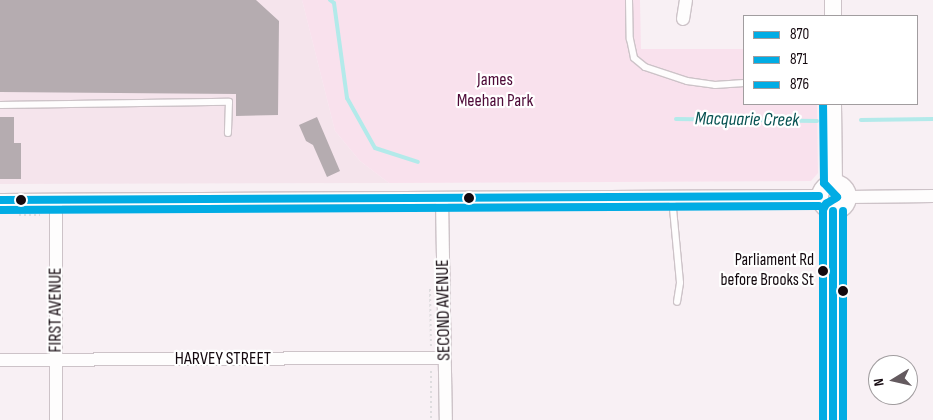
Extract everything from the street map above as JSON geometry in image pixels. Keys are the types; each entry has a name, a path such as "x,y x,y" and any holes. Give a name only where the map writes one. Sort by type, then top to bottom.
{"street":[{"path":"683,19 686,0"},
{"path":"833,0 833,15"},
{"path":"833,105 834,182"},
{"path":"834,182 844,187 848,197 844,207 834,211 824,207 819,196 824,186 834,182"},
{"path":"0,200 442,200 819,196"},
{"path":"848,197 933,196"},
{"name":"FIRST AVENUE","path":"56,200 56,420"},
{"name":"SECOND AVENUE","path":"442,200 446,420"},
{"path":"833,420 834,211"},
{"name":"HARVEY STREET","path":"0,360 445,358"}],"lane":[{"path":"629,0 630,39 634,58 645,67 687,81 715,85 743,83"},
{"path":"0,105 229,102 228,133"},
{"path":"672,198 680,283 677,302"}],"path":[{"path":"18,215 40,215"},
{"path":"430,283 431,420"}],"shaded area":[{"path":"0,0 302,0 335,131 360,161 389,183 0,184"}],"green space":[{"name":"James Meehan Park","path":"302,0 640,0 641,49 743,49 743,105 817,105 818,173 811,181 389,183 360,161 335,131"}],"building":[{"path":"0,0 256,0 279,21 278,115 236,116 236,94 0,92"},
{"path":"0,117 14,117 14,143 21,143 21,179 0,179"},
{"path":"317,117 340,171 327,177 313,145 306,141 299,125"}],"waterway":[{"name":"Macquarie Creek","path":"330,0 334,3 347,98 375,148 418,162"},
{"name":"Macquarie Creek","path":"676,119 817,121"},
{"name":"Macquarie Creek","path":"861,120 933,119"}],"transit line":[{"name":"876","path":"823,105 824,183 837,197 826,204 823,210 823,420"},
{"name":"870","path":"0,200 819,196"},
{"name":"871","path":"0,210 819,206"},
{"name":"870","path":"833,211 833,420"},
{"name":"871","path":"843,211 843,420"}],"place":[{"name":"Parliament Rd before Brooks St","path":"823,271"}]}
